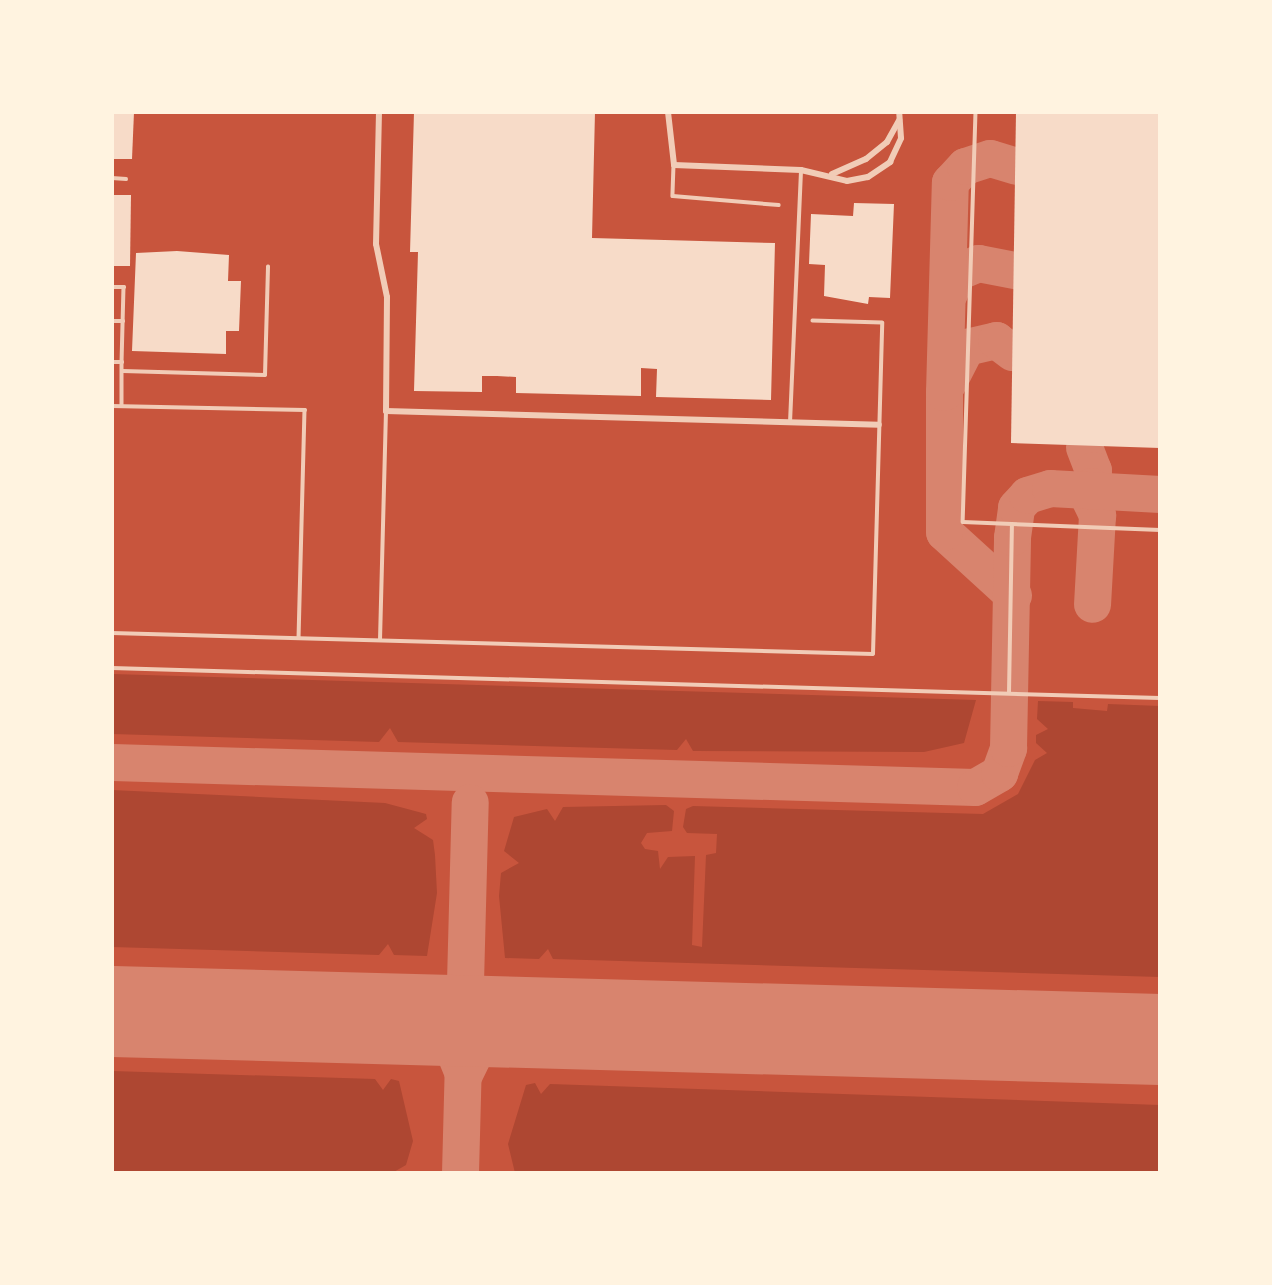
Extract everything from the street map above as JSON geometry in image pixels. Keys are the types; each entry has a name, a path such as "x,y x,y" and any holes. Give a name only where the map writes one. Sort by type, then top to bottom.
{"street":[{"path":"379,112 376,244 387,297 386,411 879,425"},
{"path":"668,112 674,165 801,170 832,174 847,181 880,171 897,151 900,115"},
{"path":"832,174 866,159 887,142 900,115"}],"lane":[{"path":"976,112 964,522 1160,530"},
{"path":"674,165 673,196 779,205"},
{"path":"790,423 801,170"},
{"path":"112,178 126,179"},
{"path":"122,371 265,376 268,267"},
{"path":"112,287 124,287 122,406"},
{"path":"112,321 123,321"},
{"path":"112,633 873,654 882,323 813,321"},
{"path":"112,362 122,362"},
{"path":"112,406 305,410 299,638"},
{"path":"380,640 386,411"},
{"path":"1009,693 1012,525"},
{"path":"112,667 1160,698"}],"shaded area":[{"path":"112,674 976,700 964,743 924,752 693,751 686,739 677,750 398,742 390,728 379,742 112,734"},
{"path":"1038,701 1073,702 1073,708 1107,711 1108,704 1160,706 1160,977 553,959 548,949 539,959 505,958 499,896 501,873 519,863 504,851 514,817 547,809 555,821 563,807 666,805 674,811 672,831 647,833 641,843 645,849 658,851 660,869 668,857 695,856 692,945 702,947 706,855 716,853 717,834 687,833 683,827 686,809 693,806 983,814 1018,794 1035,760 1047,753 1036,743 1036,735 1048,729 1037,719"},
{"path":"112,790 385,803 426,814 427,819 414,828 433,840 435,855 437,893 427,956 394,955 388,944 379,955 112,947"},
{"path":"112,1071 375,1079 383,1090 391,1079 399,1081 413,1141 406,1165 392,1173 112,1173"},
{"path":"535,1083 541,1094 550,1084 1160,1105 1160,1173 515,1173 508,1144 526,1085"}],"building":[{"path":"112,112 134,112 132,159 112,159"},
{"path":"414,112 595,112 592,238 775,243 771,400 656,397 657,369 641,368 641,396 516,393 516,377 497,376 482,376 482,392 414,391 418,252 410,252"},
{"path":"1016,112 1160,112 1160,448 1011,443"},
{"path":"112,195 131,195 130,266 112,266"},
{"path":"854,203 894,204 890,298 869,297 868,304 824,296 825,265 809,264 811,214 853,216"},
{"path":"177,251 229,255 228,281 241,281 239,331 226,331 226,354 132,351 136,253"}],"taxiway":[{"path":"1013,595 944,532 944,392 950,182 965,166 990,158 1016,166"},
{"path":"949,293 957,272 978,263 1014,270"},
{"path":"947,384 966,347 996,340 1012,352"},
{"path":"1084,447 1093,470 1091,486 1085,490 1097,515 1092,604"},
{"path":"112,762 975,787 999,773 1008,748 1012,537 1016,507 1027,495 1050,488 1160,494"},
{"path":"460,1173 470,802"},
{"path":"419,1020 451,1044 463,1074"},
{"path":"464,1074 479,1043 514,1022"}],"runway":[{"path":"112,1011 1160,1039"}]}
